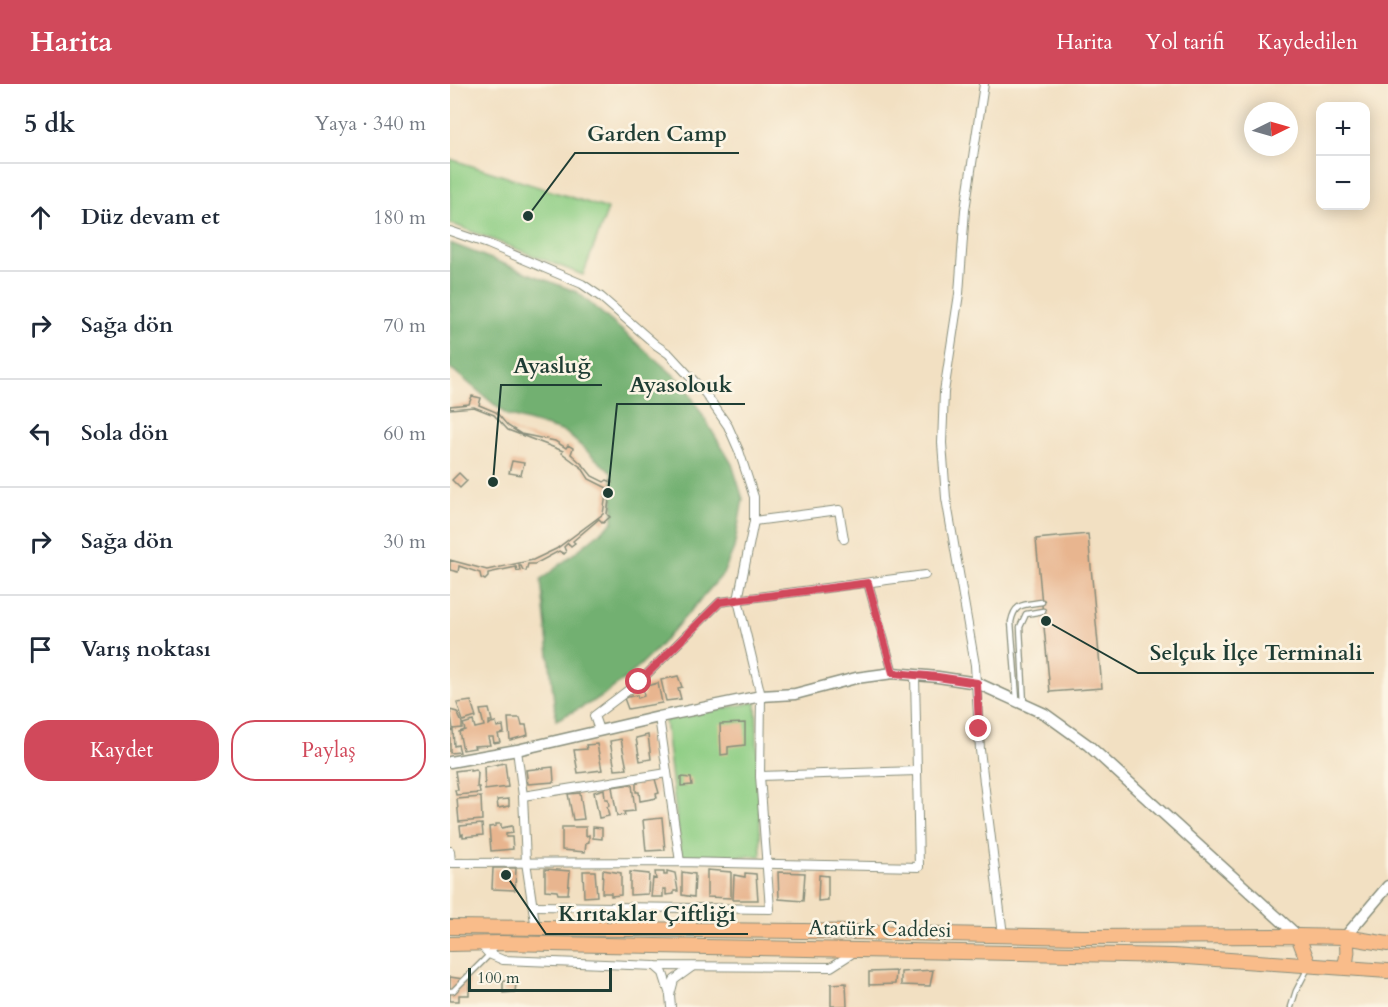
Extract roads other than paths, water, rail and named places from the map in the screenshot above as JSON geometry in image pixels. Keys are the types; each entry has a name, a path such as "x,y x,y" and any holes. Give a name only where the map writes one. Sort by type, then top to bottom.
{"highway":[{"name":"Atatürk Caddesi","path":"450,927 1162,937 1298,936 1345,937 1388,944"},
{"path":"1298,936 1309,965"},
{"path":"1344,967 1348,952 1345,937"},
{"name":"Atatürk Caddesi","path":"450,945 485,949 500,943 1173,956 1388,971"}],"street":[{"path":"984,84 965,210 959,294 944,392 942,443 946,498 977,683 980,750 1003,935"},
{"path":"450,231 488,244 582,284 669,354 705,393 728,426 740,451 754,497 754,521 738,600 761,696 760,776 770,909 534,906"},
{"path":"754,521 839,510 843,539"},
{"path":"599,730 594,716 639,682 720,602 925,575"},
{"path":"868,583 893,673"},
{"path":"450,762 517,750 599,730 761,696 795,694 856,678 893,673 977,683 1045,714 1088,745 1298,936"},
{"path":"450,851 451,863 680,862 919,867 915,676"},
{"path":"659,717 680,862"},
{"path":"517,750 523,796 526,862 536,929"},
{"path":"760,776 917,771"},
{"path":"523,796 667,773"},
{"path":"1345,937 1388,886"},
{"path":"485,949 502,960 655,966 831,967 860,949"},
{"path":"655,966 663,973 671,1007"},
{"path":"670,995 675,980 693,966"}],"lane":[{"path":"1020,702 1011,622 1013,613 1020,606 1042,602"},
{"path":"1020,702 1020,627 1026,614 1042,611"},
{"path":"450,991 453,991 485,949"},
{"path":"1292,1007 1296,991 1309,965"}],"place":[{"name":"Garden Camp","path":"528,216"},
{"name":"Ayasluğ","path":"493,482"},
{"name":"Ayasolouk","path":"608,493"},
{"name":"Selçuk İlçe Terminali","path":"1046,621"},
{"name":"Kırıtaklar Çiftliği","path":"506,875"}]}
